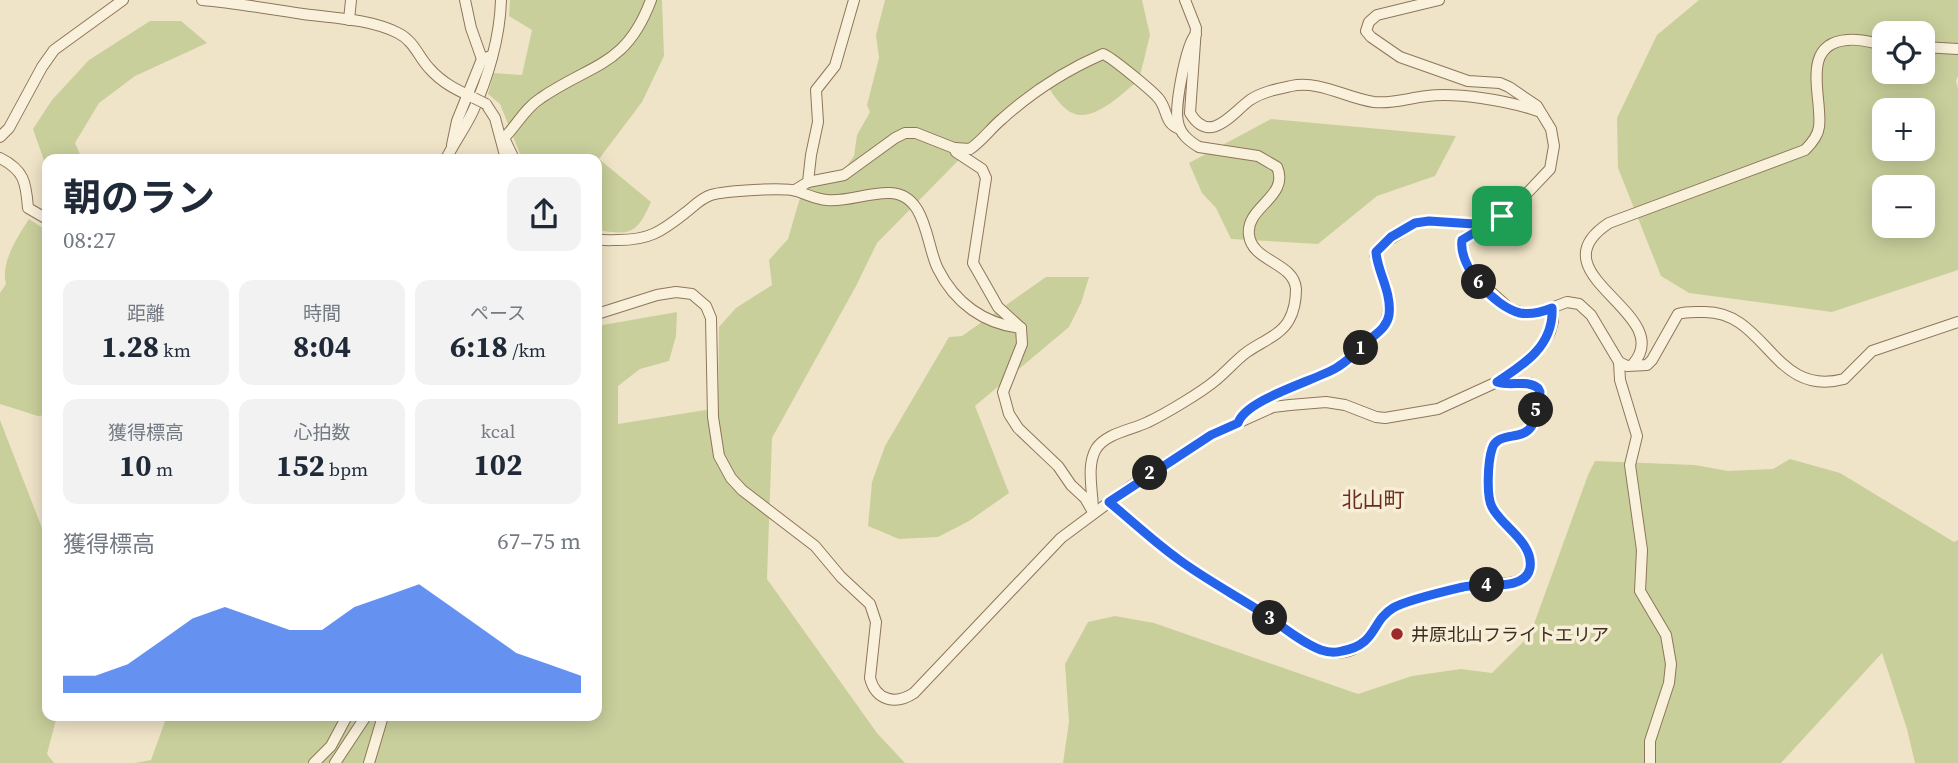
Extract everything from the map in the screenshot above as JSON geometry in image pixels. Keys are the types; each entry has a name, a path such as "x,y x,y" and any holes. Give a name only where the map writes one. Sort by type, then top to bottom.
{"street":[{"path":"0,137 9,128 54,50 123,0"},
{"path":"202,0 349,20 397,33 412,42 438,77 457,91 486,104 495,118 505,154"},
{"path":"349,20 351,0"},
{"path":"449,154 473,110 487,58 471,28 465,0"},
{"path":"449,154 453,134 487,58 501,19 501,0"},
{"path":"502,139 528,107 540,98 614,58 645,17 651,0"},
{"path":"808,182 818,122 816,90 835,66 854,0"},
{"path":"1185,0 1194,20 1196,34 1189,107 1193,118 1205,127 1220,125 1252,99 1297,85 1322,87 1371,101 1395,103 1428,95 1458,96 1509,103 1538,111"},
{"path":"1439,0 1377,15 1369,22 1366,31 1400,57 1468,81 1500,83 1509,87 1537,106 1553,136 1553,162 1550,169 1502,216 1462,240 1463,256 1471,275 1510,309 1528,314 1567,302 1579,304 1586,309 1619,362 1620,380 1637,436 1630,465 1642,550 1640,591 1666,635 1671,664 1669,683 1650,741 1650,763"},
{"path":"1093,512 1092,461 1095,450 1102,442 1149,422 1215,381 1234,362 1280,331 1289,320 1295,301 1294,282 1289,274 1254,250 1249,235 1251,219 1278,187 1280,175 1277,167 1273,162 1258,156 1199,147 1180,129 1177,119 1178,98 1190,42 1196,34"},
{"path":"1633,364 1642,345 1640,332 1635,322 1591,273 1586,253 1592,236 1609,223 1805,150 1815,138 1819,126 1815,78 1824,52 1837,42 1846,40 1872,43"},
{"path":"1935,48 1958,49"},
{"path":"602,239 640,240 651,236 709,195 794,190 808,182 844,175 905,133 916,133 954,148 970,149 1001,119 1044,86 1078,64 1103,54 1113,59 1158,97 1171,125 1180,129"},
{"path":"502,139 511,154"},
{"path":"954,148 982,169 986,178 973,264 998,307 1021,328 1022,344 1003,392 1009,414 1031,442 1058,466 1071,485 1085,498 1093,512"},
{"path":"0,158 15,166 23,178 28,208 42,216"},
{"path":"794,190 826,200 891,192 902,196 918,210 939,272 964,303 995,324 1021,328"},
{"path":"1238,423 1240,417 1261,403 1344,363 1384,326 1389,307 1382,270 1376,256 1383,244 1415,223 1429,221 1474,224 1499,214 1502,216"},
{"path":"602,312 657,295 676,292 692,295 706,306 711,318 713,417 719,456 731,478 742,490 816,546 841,577 870,604 876,622 870,678 877,693 894,701 905,699 914,693 1061,538 1093,512 1211,435 1273,407 1326,402 1385,418 1438,409 1497,382 1520,367 1542,345 1550,332 1552,308"},
{"path":"1619,362 1628,366 1647,365 1674,319 1685,312 1711,312 1728,316 1758,336 1772,355 1789,370 1821,381 1844,379 1864,357 1882,346 1958,322"},
{"path":"1109,502 1177,559 1320,650 1340,652 1350,649 1369,638 1393,608 1465,586 1511,585 1527,574 1530,567 1527,551 1489,501 1490,461 1492,449 1500,439 1527,432 1532,426 1540,392 1530,383 1497,382"},
{"path":"314,763 331,746 344,721"},
{"path":"335,763 363,721"},
{"path":"369,763 382,721"}],"green space":[{"path":"510,0 662,0 664,56 642,102 602,155 520,154 500,104 488,94 494,73 522,75 532,30 509,16"},
{"path":"885,0 1142,0 1150,35 1139,80 1114,101 1085,115 1075,114 1060,104 1045,82 1011,107 877,243 772,438 767,579 877,733 905,763 135,763 151,760 165,721 602,721 602,325 677,312 676,336 669,361 640,369 618,386 618,424 718,408 719,327 736,308 772,285 769,260 788,239 799,201 807,187 836,181 854,156 857,135 870,112 867,105 879,58 876,35"},
{"path":"1699,0 1958,0 1958,270 1832,312 1689,293 1661,276 1618,168 1617,118 1657,35"},
{"path":"150,21 181,21 207,43 135,76 99,103 75,143 80,154 42,155 33,129 52,100 89,60"},
{"path":"1271,119 1456,136 1435,176 1377,196 1318,244 1231,239 1216,208 1202,193 1189,163"},
{"path":"602,161 651,202 637,226 618,233 602,231"},
{"path":"29,219 42,228 42,416 38,416 0,404 0,293 6,284 6,267 11,250"},
{"path":"1046,277 1089,277 1081,303 1069,327 975,406 1009,493 969,521 938,537 899,539 868,526 872,482 885,446 949,337 962,336"},
{"path":"0,420 42,528 42,721 56,721 47,754 54,763 0,763"},
{"path":"1790,459 1840,473 1954,542 1958,540 1958,763 1915,763 1907,729 1882,653 1781,763 1063,763 1069,722 1065,664 1088,622 1115,616 1154,623 1358,694 1412,676 1461,669 1492,673 1530,635 1595,461 1695,465 1728,471 1773,469"}],"place":[{"name":"井原北山フライトエリア","path":"1397,634"}],"district":[{"name":"北山町","path":"1373,499"}],"route":[{"path":"1499,214 1502,216 1462,240 1463,256 1471,275 1510,309 1528,314 1552,308 1553,321 1550,332 1532,356 1497,382 1530,383 1540,392 1532,426 1527,432 1500,439 1494,444 1490,461 1489,501 1527,551 1530,567 1520,580 1511,585 1465,586 1393,608 1361,645 1340,652 1330,652 1320,650 1177,559 1109,502 1211,435 1238,423 1240,417 1253,407 1290,387 1334,370 1384,326 1389,307 1376,252 1391,237 1415,223 1429,221 1474,224 1499,214"}]}
